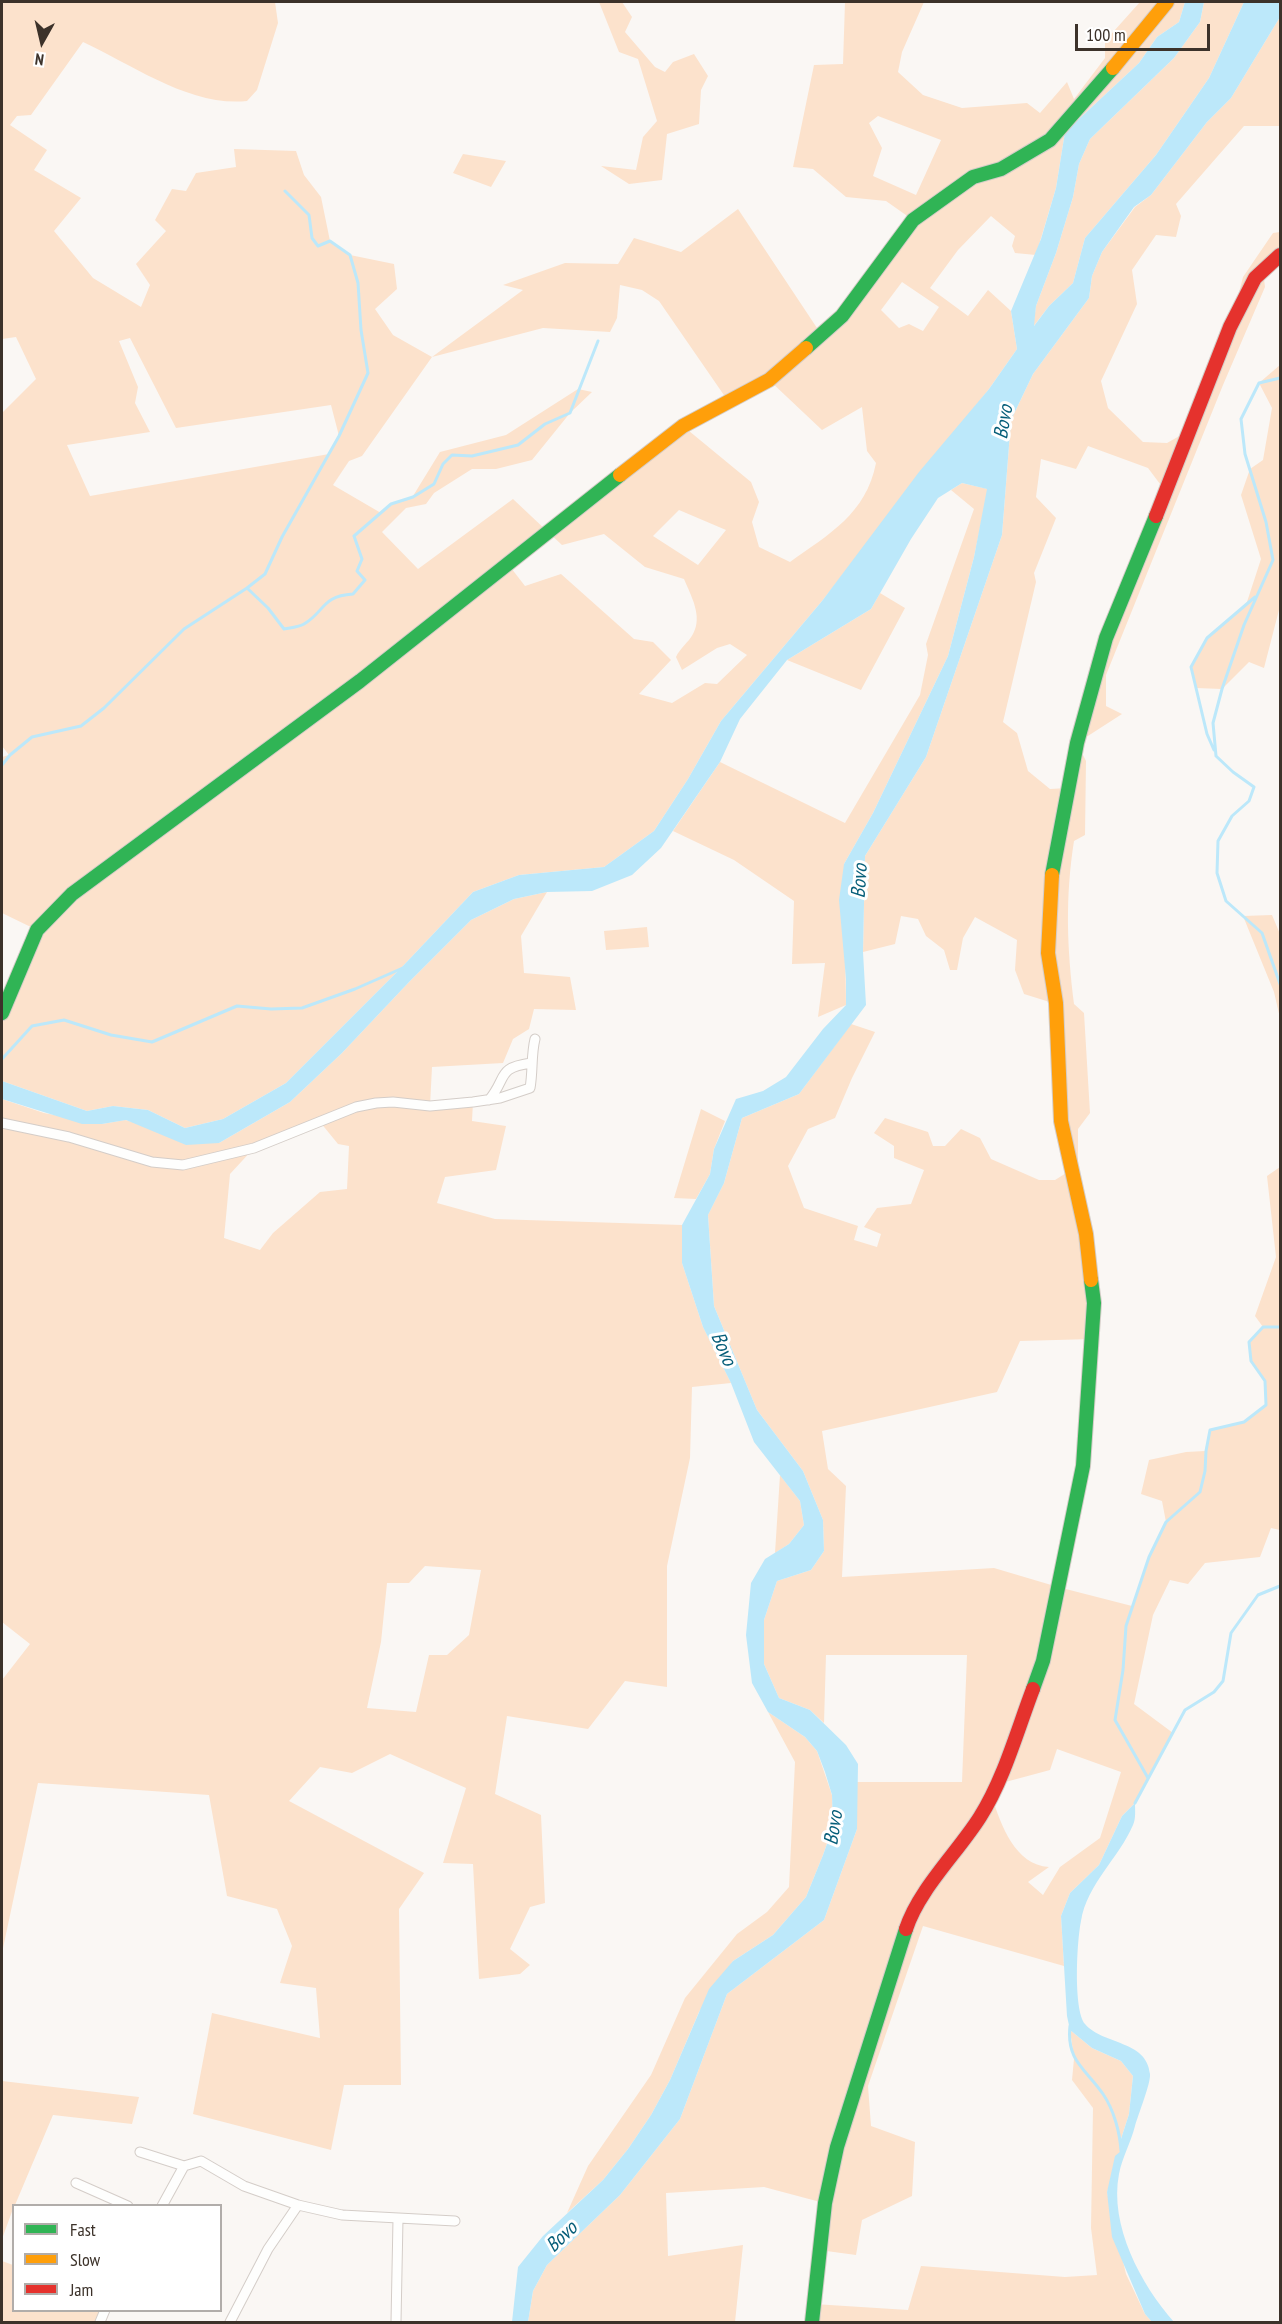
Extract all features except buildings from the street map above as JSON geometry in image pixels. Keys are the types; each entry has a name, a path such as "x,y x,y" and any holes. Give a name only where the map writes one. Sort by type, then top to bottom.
{"street":[{"path":"2,1013 37,930 72,894 360,681 682,426 769,380 842,316 913,219 974,177 1001,169 1050,140 1090,96 1167,2"},
{"path":"812,2322 825,2203 837,2147 856,2083 908,1923 931,1884 979,1819 992,1797 1043,1661 1083,1466 1094,1303 1086,1234 1061,1121 1056,1004 1048,953 1052,876 1077,743 1106,638 1230,327 1256,278 1281,255"},
{"path":"2,1123 69,1137 152,1162 183,1165 254,1148 356,1107 393,1101 430,1106 489,1100 530,1088 535,1039"},
{"path":"489,1100 497,1090 501,1078 512,1066 531,1063"},
{"path":"140,2152 183,2166 201,2161 244,2186 298,2205 342,2215 455,2221"},
{"path":"163,2204 183,2166"},
{"path":"76,2183 126,2204"},
{"path":"230,2322 268,2249 298,2205"},
{"path":"396,2322 398,2219"}],"shaded area":[{"path":"2,2 275,2 278,23 257,90 247,101 204,98 183,91 83,42 31,115 17,116 10,125 47,150 34,170 81,198 54,231 93,278 141,307 150,285 136,264 166,231 155,220 172,189 186,191 196,173 236,167 234,149 296,151 304,175 321,197 330,241 350,255 394,264 397,289 375,309 393,335 432,357 523,290 503,285 565,263 618,264 634,238 681,252 738,209 821,334 913,220 886,201 846,197 813,169 793,167 814,65 843,64 845,2 924,2 902,52 898,72 923,95 962,108 1027,103 1040,113 1067,82 1074,99 1105,58 1105,41 1140,2 1185,2 1179,22 1157,37 1139,63 1065,132 1056,188 1036,255 1015,253 1012,246 1015,236 991,216 958,250 930,288 968,316 988,290 1011,311 1017,349 989,389 822,601 721,721 688,779 654,831 604,867 519,875 473,892 286,1083 223,1119 185,1128 148,1110 113,1106 87,1111 2,1081 2,1013 37,930 2,913 2,757 9,755 2,746 2,413 36,379 16,337 2,339","holes":["878,116 941,140 916,195 873,176 882,148 869,123","902,282 939,307 923,331 909,324 899,328 881,310","620,285 642,290 659,301 728,401 769,380 822,430 862,407 867,451 876,463 864,496 855,509 832,532 790,562 759,547 752,522 759,502 751,482 683,426 548,532 513,499 418,569 382,532 406,508 426,504 434,493 472,469 496,469 532,460 570,413 592,392 578,389 506,435 440,452 413,496 391,504 381,513 333,485 349,461 362,456 432,357 543,328 610,332 617,318","130,338 176,428 331,405 339,436 329,454 90,496 67,445 150,432 135,403 138,387 119,341","679,510 726,530 698,565 653,536","548,532 562,545 604,534 645,567 684,579 693,599 697,620 693,634 676,657 682,670 717,648 730,644 747,655 717,684 705,683 672,703 639,694 671,660 653,642 634,639 561,574 525,586 508,564"]},
{"path":"599,2 622,2 632,17 625,32 655,67 665,72 673,62 694,54 708,76 701,90 699,124 667,134 662,180 629,184 601,166 636,170 643,137 657,121 638,59 619,52"},
{"path":"1204,2 1244,2 1209,78 1156,155 1085,238 1073,283 1049,306 1033,327 1036,306 1056,253 1073,197 1079,164 1090,139 1174,58 1200,22"},
{"path":"1280,17 1280,126 1244,126 1176,204 1181,216 1176,237 1156,235 1132,270 1137,304 1101,381 1108,408 1143,442 1167,443 1190,430 1230,327 1243,277 1273,233 1280,232 1280,255 1263,271 1265,287 1106,675 1106,706 1122,714 1078,743 1106,638 1166,492 1148,468 1088,446 1076,469 1041,459 1036,497 1056,518 1034,573 1036,582 1003,722 1017,733 1028,771 1050,789 1067,788 1077,744 1086,761 1085,835 1074,841 1068,903 1074,1004 1084,1013 1090,1113 1078,1129 1078,1165 1071,1170 1061,1121 1056,1004 1024,994 1015,970 1017,940 975,917 963,938 957,970 950,970 944,950 926,936 918,919 901,916 895,944 863,952 865,856 926,757 1002,535 1011,420 1033,374 1089,298 1092,276 1102,252 1135,207 1151,195 1207,122 1231,98"},
{"path":"463,154 506,161 491,187 453,173"},
{"path":"1280,365 1280,606 1264,668 1249,662 1222,689 1196,688 1191,667 1207,638 1246,605 1261,559 1241,495 1250,469 1263,460 1272,408 1259,383"},
{"path":"962,483 988,489 974,557 948,656 873,813 844,864 846,1005 818,1017 825,963 792,964 794,901 734,860 673,831 720,762 845,823 920,695 928,655 926,644 974,509 951,490"},
{"path":"880,593 905,608 861,690 787,660 871,609"},
{"path":"547,892 521,936 524,973 570,977 576,1010 534,1009 529,1029 513,1039 503,1063 432,1067 430,1106 473,1102 472,1121 506,1126 496,1170 445,1177 437,1203 495,1219 682,1225 682,1263 703,1327 731,1383 692,1387 690,1458 667,1566 667,1687 625,1681 588,1729 507,1716 495,1794 541,1815 545,1903 530,1907 510,1949 530,1965 520,1974 479,1979 473,1864 443,1863 466,1788 390,1754 352,1773 320,1767 289,1801 424,1873 399,1909 401,2085 344,2085 331,2150 193,2114 212,2013 320,2038 316,1988 280,1983 292,1946 277,1909 227,1896 209,1795 38,1783 2,1953 2,1680 30,1644 2,1622 2,1099 44,1113 102,1124 125,1120 219,1143 290,1102 342,1053 471,920 514,899","holes":["320,1122 338,1144 349,1146 347,1189 320,1192 273,1233 260,1250 224,1238 230,1174 254,1148","425,1566 481,1570 469,1635 447,1655 429,1655 416,1712 367,1708 381,1642 387,1583 409,1583"]},
{"path":"1272,915 1280,934 1280,1018 1274,992 1243,916"},
{"path":"647,927 649,947 606,950 604,931"},
{"path":"851,1024 875,1032 835,1118 808,1129 788,1166 804,1208 858,1226 854,1240 877,1247 881,1234 864,1227 877,1208 911,1204 924,1170 894,1158 894,1146 874,1133 885,1118 928,1132 933,1146 945,1146 961,1129 980,1138 991,1159 1039,1180 1055,1180 1071,1170 1086,1234 1094,1303 1092,1339 1020,1341 997,1392 822,1431 828,1469 846,1486 842,1577 994,1568 1132,1606 1149,1557 1166,1522 1162,1501 1141,1494 1149,1460 1186,1452 1205,1451 1210,1430 1244,1422 1266,1405 1265,1381 1251,1361 1249,1342 1263,1327 1255,1316 1276,1257 1267,1176 1280,1167 1280,1530 1271,1528 1260,1557 1205,1563 1188,1584 1170,1580 1153,1615 1134,1704 1173,1733 1135,1803 1122,1816 1099,1865 1070,1893 1061,1916 1064,1966 923,1926 868,2086 871,2126 915,2142 912,2196 862,2220 856,2255 819,2250 824,2203 764,2187 666,2193 668,2256 743,2245 735,2322 528,2322 533,2291 547,2265 620,2195 680,2119 727,1994 824,1920 857,1829 857,1782 962,1782 967,1655 826,1655 824,1723 810,1710 779,1698 764,1664 764,1620 777,1581 811,1570 824,1551 823,1520 803,1471 757,1410 714,1306 708,1215 724,1183 742,1118 799,1094","holes":["1057,1749 1121,1772 1100,1838 1060,1867 1043,1895 1028,1882 1049,1867 1037,1865 1018,1851 1005,1831 992,1797 998,1784 1050,1770"]},
{"path":"701,1109 725,1121 714,1149 710,1174 696,1199 674,1198"},
{"path":"780,1475 800,1501 804,1525 789,1544 775,1553"},
{"path":"768,1712 805,1737 817,1751 832,1795 833,1827 823,1855 806,1897 773,1935 733,1961 699,2012 670,2080 651,2115 628,2149 603,2180 567,2213 588,2166 651,2075 685,1998 737,1934 767,1912 789,1887 795,1762"},
{"path":"1070,2030 1092,2048 1121,2061 1133,2076 1129,2114 1121,2139 1121,2151 1107,2192 1126,2274 1145,2314 1152,2322 812,2322 814,2304 908,2310 921,2266 1065,2277 1097,2275 1091,2228 1093,2108 1072,2080 1074,2059"},
{"path":"2,2081 139,2097 132,2124 53,2115 15,2204 12,2204 12,2212 2,2239"},
{"path":"2,2261 12,2265 12,2312 105,2312 100,2322 2,2322"}],"water":[{"name":"Bovo","path":"1185,2 1204,2 1200,22 1174,58 1090,139 1079,164 1073,197 1056,253 1036,306 1034,326 1049,306 1073,283 1085,238 1156,155 1209,78 1244,2 1280,2 1280,17 1231,98 1207,122 1151,195 1134,207 1102,252 1092,276 1089,298 1033,374 1011,420 1002,535 926,757 865,856 863,952 866,1005 799,1094 742,1118 724,1183 708,1215 714,1306 757,1410 803,1471 823,1520 824,1551 811,1570 777,1581 764,1620 764,1664 779,1698 810,1710 846,1745 858,1764 857,1829 824,1920 727,1994 680,2119 620,2195 547,2265 533,2291 528,2322 512,2322 518,2267 543,2236 603,2180 628,2149 651,2115 670,2080 709,1989 733,1961 773,1935 806,1897 833,1827 832,1795 817,1751 805,1737 768,1712 752,1683 746,1635 751,1583 765,1559 789,1544 804,1525 800,1501 754,1442 731,1383 703,1327 682,1263 682,1225 710,1174 714,1149 736,1099 763,1091 786,1077 823,1029 846,1005 839,900 844,864 873,813 948,656 974,557 987,489 962,483 938,498 911,539 871,609 787,660 740,719 720,762 661,848 632,875 592,891 547,892 514,899 471,920 342,1053 290,1102 219,1143 186,1145 126,1120 102,1124 82,1124 2,1099 2,1081 87,1111 113,1106 148,1110 185,1128 223,1119 286,1083 473,892 519,875 604,867 654,831 688,779 721,721 822,601 919,472 989,389 1017,349 1011,311 1041,239 1056,188 1065,132 1139,63 1157,37 1179,22"},
{"path":"1135,1803 1133,1825 1120,1849 1096,1883 1084,1908 1078,1943 1077,1990 1081,2016 1085,2024 1102,2036 1133,2049 1147,2063 1150,2074 1148,2084 1119,2174 1117,2193 1119,2213 1123,2233 1139,2272 1174,2322 1152,2322 1145,2314 1112,2237 1107,2192 1115,2156 1121,2151 1121,2139 1129,2114 1133,2076 1121,2061 1092,2048 1070,2030 1067,2016 1061,1916 1070,1893 1099,1865 1122,1816"}],"waterway":[{"path":"247,588 265,574 282,537 339,436 368,373 361,330 358,283 350,255 330,241 318,246 312,238 309,215 285,191"},
{"path":"2,765 10,755 32,737 81,726 104,708 184,629 247,588 268,608 284,629 304,624 329,601 343,595 353,594 365,580 357,571 362,559 354,536 391,504 413,497 434,484 443,464 452,455 472,456 518,445 545,424 570,413 598,341"},
{"path":"1280,378 1259,383 1241,419 1245,454 1266,522 1273,560 1244,625 1213,723 1216,756 1254,787 1249,801 1232,816 1218,841 1217,873 1226,901 1262,933 1280,984"},
{"path":"1214,750 1207,734 1191,667 1207,638 1255,597"},
{"path":"2,1059 32,1026 64,1020 111,1035 152,1042 237,1006 271,1009 302,1008 355,989 405,967"},
{"path":"1148,1778 1115,1720 1123,1670 1126,1626 1149,1557 1166,1522 1200,1492 1210,1430 1244,1422 1266,1405 1265,1381 1251,1361 1249,1342 1263,1327 1280,1327"},
{"path":"1135,1803 1185,1710 1214,1692 1223,1681 1231,1633 1258,1595 1280,1586"},
{"path":"1070,2026 1071,2048 1074,2056 1110,2107 1118,2129 1121,2151"}],"traffic: fast":[{"path":"806,348 842,316 913,220 973,177 1001,169 1050,140 1113,68"},
{"path":"2,1013 37,930 72,894 360,681 620,475"},
{"path":"1052,875 1077,743 1106,638 1156,516"},
{"path":"1033,1689 1043,1661 1083,1466 1094,1303 1091,1280"},
{"path":"812,2322 825,2203 837,2147 906,1929"}],"traffic: slow":[{"path":"1113,68 1167,2"},
{"path":"620,475 683,426 769,380 806,348"},
{"path":"1052,875 1048,953 1056,1003 1061,1121 1086,1234 1091,1280"}],"traffic: jam":[{"path":"1156,516 1230,327 1255,278 1280,255"},
{"path":"906,1929 929,1885 971,1830 989,1802 1033,1689"}]}
